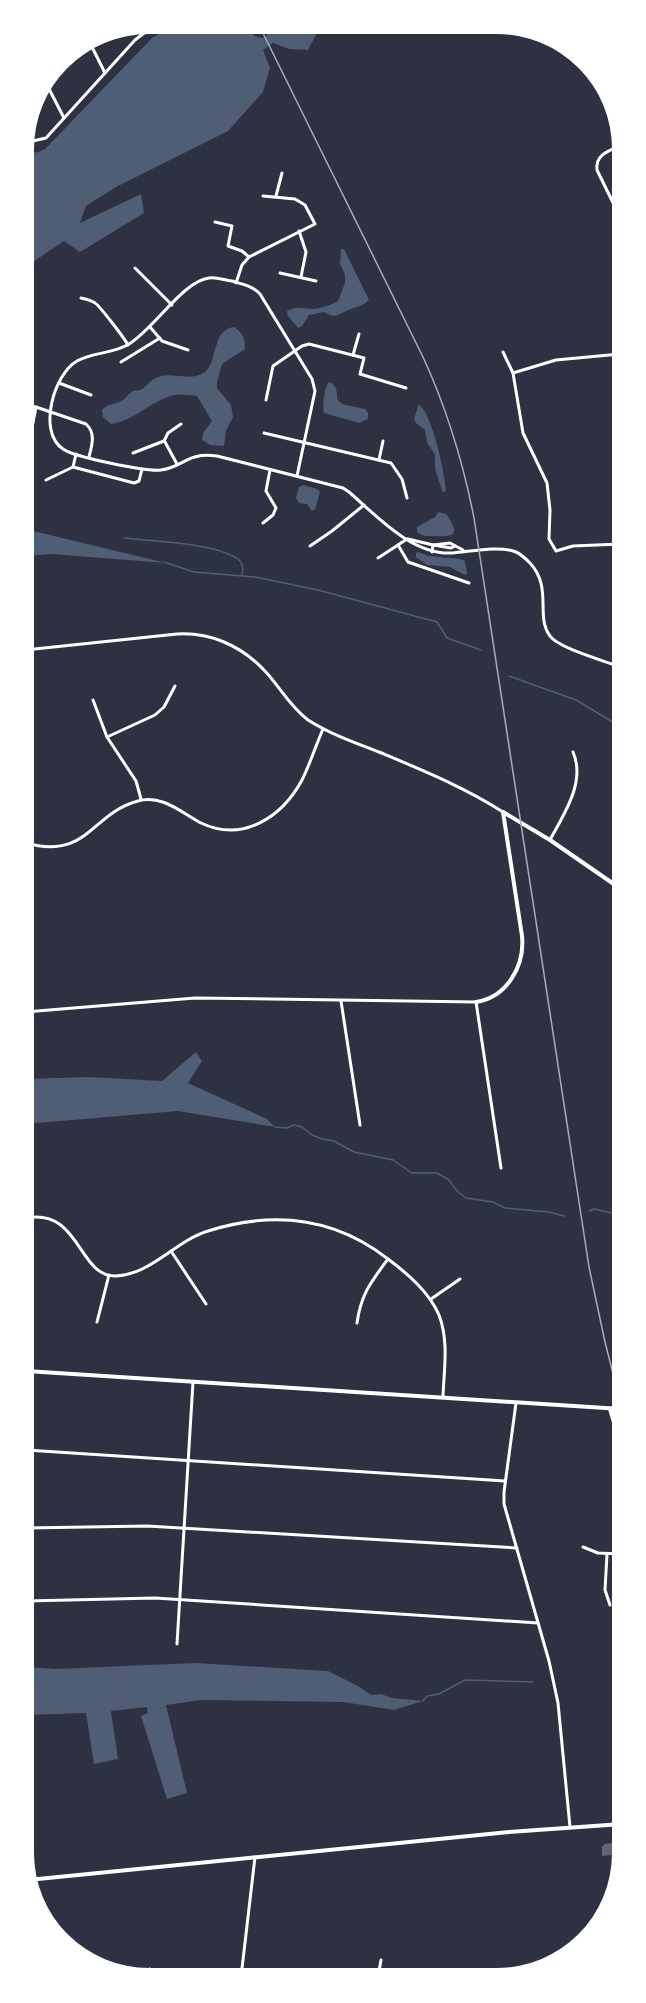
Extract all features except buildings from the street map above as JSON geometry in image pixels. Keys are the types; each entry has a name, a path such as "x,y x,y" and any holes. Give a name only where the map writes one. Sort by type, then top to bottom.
{"street":[{"path":"35,140 46,138 139,35"},
{"path":"93,49 105,73"},
{"path":"50,92 64,118"},
{"path":"612,150 601,156 596,164 612,201"},
{"path":"276,196 282,173"},
{"path":"236,283 249,257 315,224 305,205 295,199 263,196"},
{"path":"215,222 232,226 228,246 242,251 249,257"},
{"path":"299,231 306,252 301,277"},
{"path":"135,268 172,304"},
{"path":"280,273 316,281"},
{"path":"297,476 315,391 312,379 260,294 252,287 215,278 207,278 190,286 150,327 128,345 75,362 67,369 59,383 51,412 50,431 55,442 64,450 142,469 162,470 189,457 206,454 343,488 419,548 448,553 464,550 515,552 526,559 541,579 544,590 546,628 550,636 556,642 612,664"},
{"path":"81,298 100,306 128,345"},
{"path":"150,327 168,345 188,350"},
{"path":"353,355 359,334"},
{"path":"121,362 160,338"},
{"path":"266,400 273,366 302,346 309,344 364,358 360,374 406,388"},
{"path":"503,352 513,373 523,433 547,483 550,510 549,539 556,551 573,546 612,544"},
{"path":"513,373 556,360 612,355"},
{"path":"59,383 91,395"},
{"path":"35,413 36,407 86,424 90,428 93,444 90,457"},
{"path":"177,464 165,441 168,433 181,424"},
{"path":"264,433 391,464 402,479 406,498"},
{"path":"133,453 165,441"},
{"path":"379,460 383,441"},
{"path":"73,467 76,454"},
{"path":"46,480 73,467 134,483 139,481 142,469"},
{"path":"262,523 273,515 276,508 266,491 270,470"},
{"path":"310,546 364,505"},
{"path":"378,558 407,539 451,548 455,546 464,550"},
{"path":"398,545 408,562 469,583"},
{"path":"432,552 433,545"},
{"path":"35,649 194,633 228,643 262,668 292,706 322,729 463,789 550,840 612,882"},
{"path":"107,737 155,715 164,707 175,687"},
{"path":"93,700 107,737 136,781 141,800"},
{"path":"35,845 51,848 65,846 87,836 118,809 141,800 168,804 213,828 237,830 261,824 281,808 302,780 322,729"},
{"path":"550,840 572,799 577,761 573,753"},
{"path":"34,1011 195,998 476,1002 492,996 506,986 518,969 522,955 522,936 503,812"},
{"path":"341,1001 360,1125"},
{"path":"476,1002 501,1168"},
{"path":"34,1217 59,1224 73,1236 92,1265 109,1275 135,1273 187,1240 205,1232 247,1221 295,1220 354,1236 400,1267 431,1299 440,1317 444,1333 443,1396"},
{"path":"171,1251 206,1304"},
{"path":"357,1323 368,1285 388,1259"},
{"path":"97,1322 109,1275"},
{"path":"431,1299 460,1279"},
{"path":"34,1372 443,1396 610,1409 611,1413"},
{"path":"177,1644 193,1382"},
{"path":"516,1402 504,1504 549,1661 561,1721 570,1827"},
{"path":"34,1451 505,1481"},
{"path":"34,1528 183,1527 517,1548"},
{"path":"583,1547 595,1552 611,1554"},
{"path":"607,1554 605,1590 610,1605"},
{"path":"34,1601 155,1598 538,1623"},
{"path":"37,1879 611,1825"},
{"path":"242,1968 255,1857"},
{"path":"380,1968 381,1960"}],"water":[{"path":"159,34 253,34 263,38 267,34 316,34 308,50 289,49 273,43 263,50 270,68 263,92 228,131 116,187 86,206 80,223 141,194 144,213 80,252 64,241 35,261 35,152 45,149 153,37"},
{"path":"341,249 344,249 369,300 363,305 338,315 324,312 309,315 298,328 288,316 287,311 297,308 320,308 338,301 345,283 345,274 340,264"},
{"path":"234,327 243,336 245,349 222,364 217,382 217,388 231,405 233,417 226,431 224,446 210,445 202,440 203,433 212,421 197,396 171,396 133,416 111,424 103,417 104,408 120,402 158,377 196,376 206,371 222,333"},
{"path":"329,382 335,387 337,399 342,404 365,409 368,419 359,423 324,413 324,397"},
{"path":"419,404 429,420 437,444 446,490 443,493 435,469 435,454 427,443 425,430 414,419"},
{"path":"303,485 320,492 315,509 312,511 307,504 299,503 296,498 299,487"},
{"path":"438,512 446,514 450,520 454,529 452,534 428,536 417,532 417,527 435,517"},
{"path":"35,531 166,563 52,554 35,555"},
{"path":"418,552 429,556 465,561 467,574 450,567 427,565 416,557"},
{"path":"196,1052 202,1061 188,1083 267,1119 275,1127 178,1111 34,1123 34,1079 88,1077 162,1081"},
{"path":"195,1663 328,1671 371,1695 381,1694 392,1698 423,1701 394,1710 343,1702 201,1700 166,1705 187,1793 167,1799 141,1716 148,1713 147,1707 111,1711 118,1759 94,1764 86,1713 34,1715 34,1668 56,1669"}],"waterway":[{"path":"124,538 215,549 238,559 243,567 242,576"},
{"path":"164,562 194,572 255,577 318,590 437,622 447,638 481,650"},
{"path":"509,676 576,700 612,721"},
{"path":"275,1127 287,1128 294,1125 302,1127 312,1135 334,1141 354,1152 393,1160 412,1173 437,1173 449,1180 466,1198 493,1202 505,1208 549,1212 564,1216"},
{"path":"589,1211 594,1209 611,1213"},
{"path":"423,1701 427,1696 439,1694 465,1680 533,1682"}],"railway":[{"path":"263,34 423,357 447,416 465,477 474,518 589,1267 611,1367"}]}
